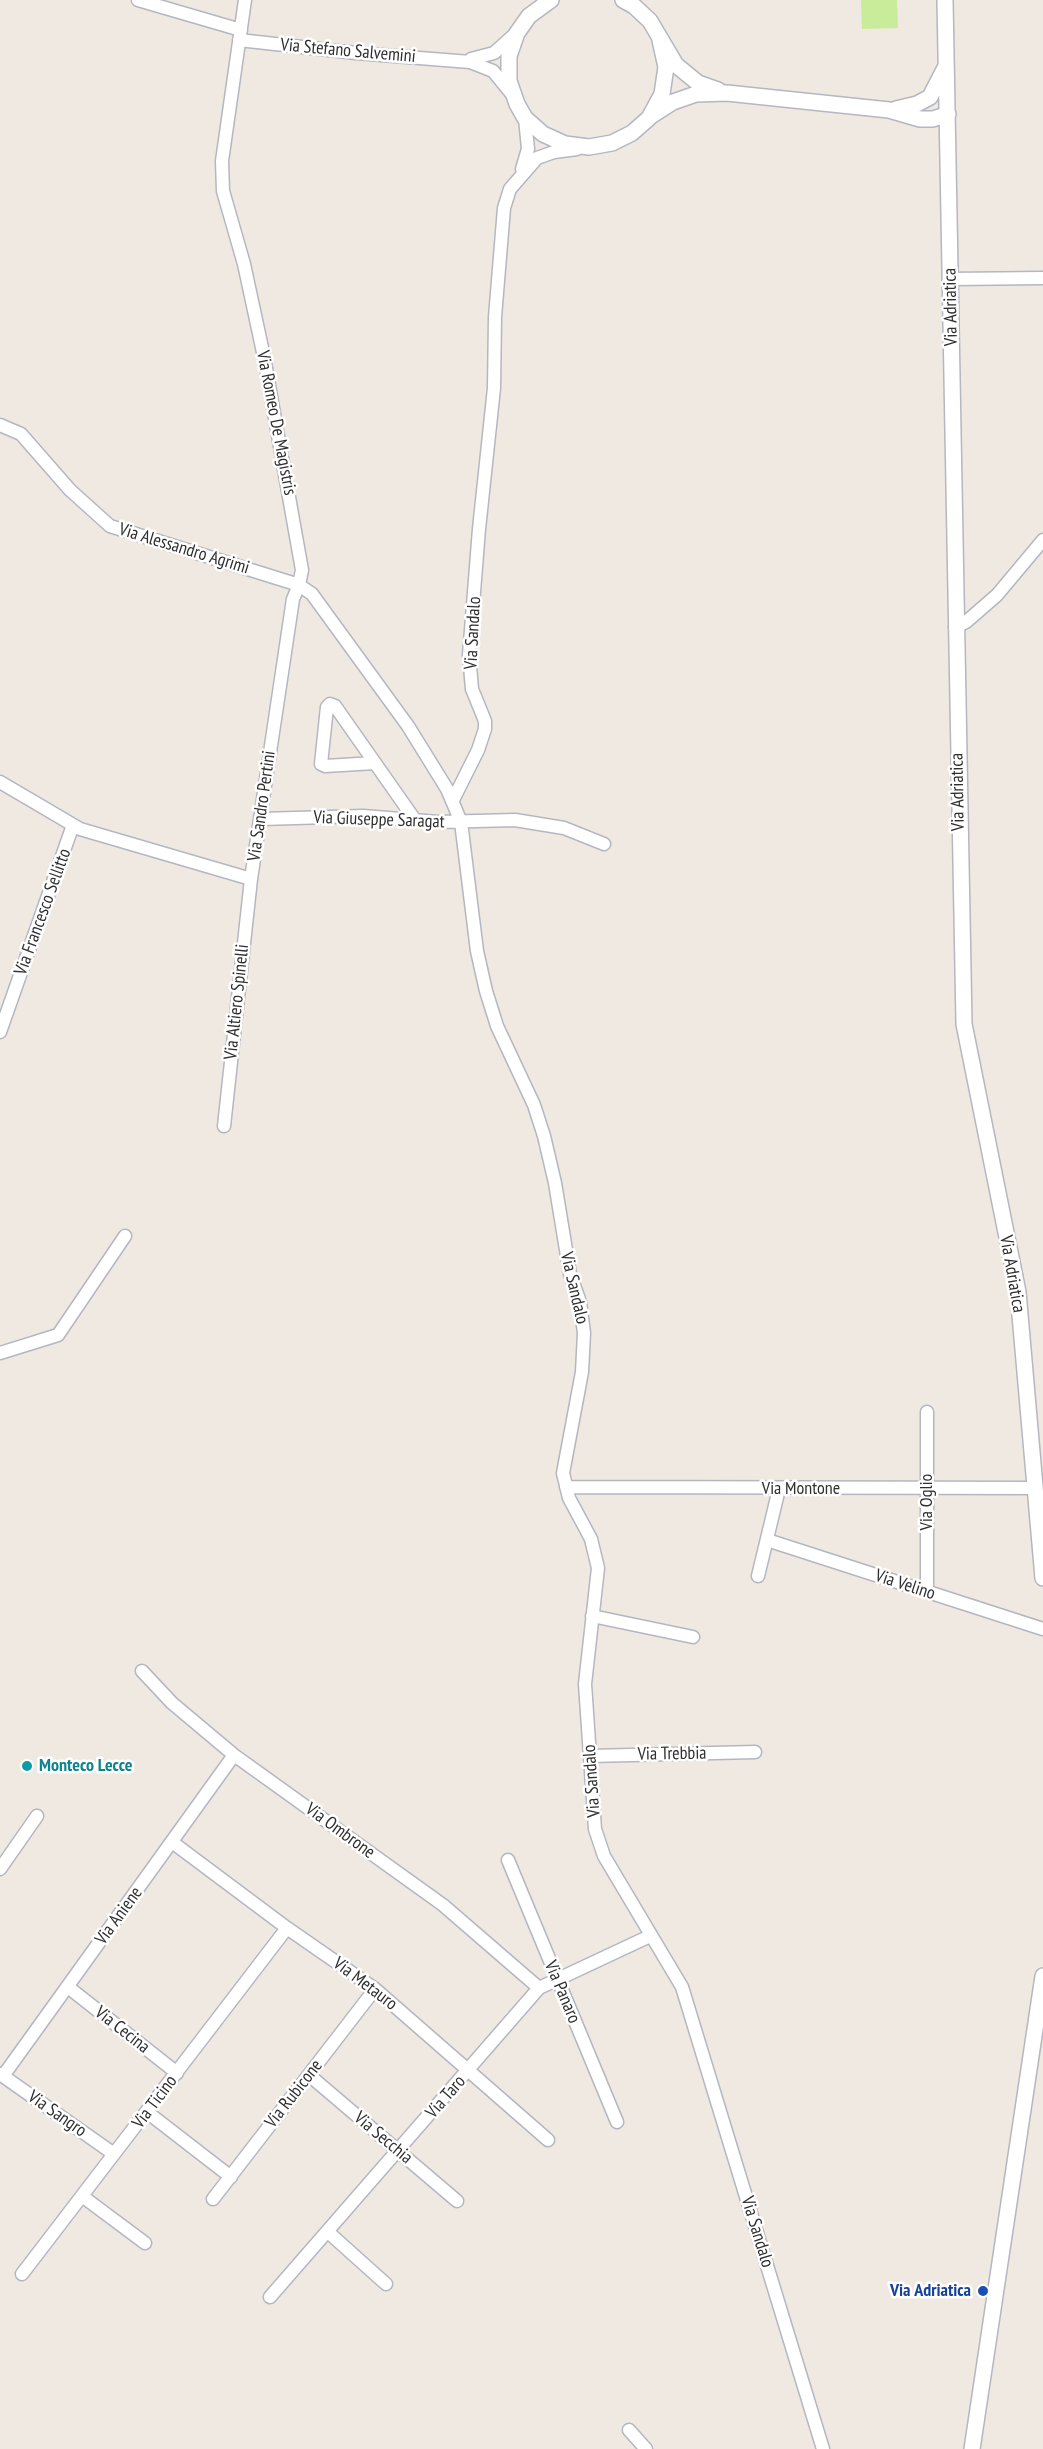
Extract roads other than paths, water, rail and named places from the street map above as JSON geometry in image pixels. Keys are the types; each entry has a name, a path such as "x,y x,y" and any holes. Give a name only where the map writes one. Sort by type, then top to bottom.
{"street":[{"name":"Via Stefano Salvemini","path":"138,0 240,35 356,54 477,63 492,71 506,85 517,104"},
{"name":"Via Romeo De Magistris","path":"245,0 222,161 223,191 244,264 264,357 302,570 299,585"},
{"path":"623,0 634,6 650,21 676,65 698,83 727,93"},
{"name":"Via Adriatica","path":"945,0 964,1024 1018,1292 1043,1578"},
{"path":"547,1 529,16 517,33 509,64 509,81 525,118 550,138 565,144 589,147 612,143 632,133 673,102 696,94 727,93 890,110 919,111 940,107 948,114"},
{"name":"Via Stefano Salvemini","path":"457,60 481,58 494,53 517,33"},
{"path":"649,118 662,94 666,67 660,40"},
{"path":"919,111 938,86 947,63"},
{"path":"919,111 934,129 949,162"},
{"name":"Via Sandalo","path":"525,118 529,140 527,159 506,199 502,226 495,317 494,388 469,655 472,689 485,721 485,729 478,750 453,800 461,822 477,951 486,991 497,1026 534,1105 544,1136 555,1183 570,1274 580,1302 584,1333 582,1372 565,1458 566,1487 596,1553 598,1568 585,1684 599,1845 650,1936 672,1966 682,1987 823,2449"},
{"name":"Via Sandalo","path":"518,178 529,165 544,154 589,147"},
{"path":"951,279 1043,278"},
{"name":"Via Alessandro Agrimi","path":"0,425 21,434 70,490 110,526 299,585"},
{"path":"955,627 966,622 997,595 1043,540"},
{"path":"299,585 312,594 380,686 432,763 453,800"},
{"name":"Via Sandro Pertini","path":"0,782 73,825 251,879 293,599 299,585"},
{"path":"375,763 325,766 321,764 327,707 330,704 335,706 375,763 415,820"},
{"name":"Via Giuseppe Saragat","path":"261,819 363,816 461,822 498,819 531,821 584,834 604,844"},
{"name":"Via Francesco Sellitto","path":"0,1032 73,825"},
{"name":"Via Altiero Spinelli","path":"224,1126 251,879"},
{"path":"0,1353 58,1335 125,1236"},
{"name":"Via Oglio","path":"927,1412 927,1592"},
{"name":"Via Montone","path":"566,1487 1036,1488"},
{"path":"758,1576 779,1489"},
{"name":"Via Velino","path":"767,1540 1043,1629"},
{"path":"592,1616 693,1636"},
{"name":"Via Ombrone","path":"142,1671 172,1703 234,1755 443,1905 539,1988"},
{"name":"Via Trebbia","path":"590,1756 755,1752"},
{"name":"Via Aniene","path":"2,2075 234,1755"},
{"path":"0,1869 37,1816"},
{"name":"Via Metauro","path":"172,1842 287,1928 375,1989 548,2140"},
{"name":"Via Panaro","path":"508,1860 617,2122"},
{"name":"Via Ticino","path":"22,2274 287,1928"},
{"name":"Via Taro","path":"270,2297 539,1988 556,1978 650,1936"},
{"path":"972,2449 1043,1976"},
{"name":"Via Cecina","path":"68,1987 177,2073"},
{"name":"Via Rubicone","path":"213,2199 375,1989"},
{"name":"Via Sangro","path":"2,2075 114,2154"},
{"name":"Via Secchia","path":"309,2075 457,2201"},
{"path":"147,2112 231,2177"},
{"path":"82,2196 145,2243"},
{"path":"328,2232 386,2284"},
{"path":"629,2430 646,2449"}],"place":[{"name":"Monteco Lecce","path":"27,1766"},
{"name":"Via Adriatica","path":"983,2291"}]}
